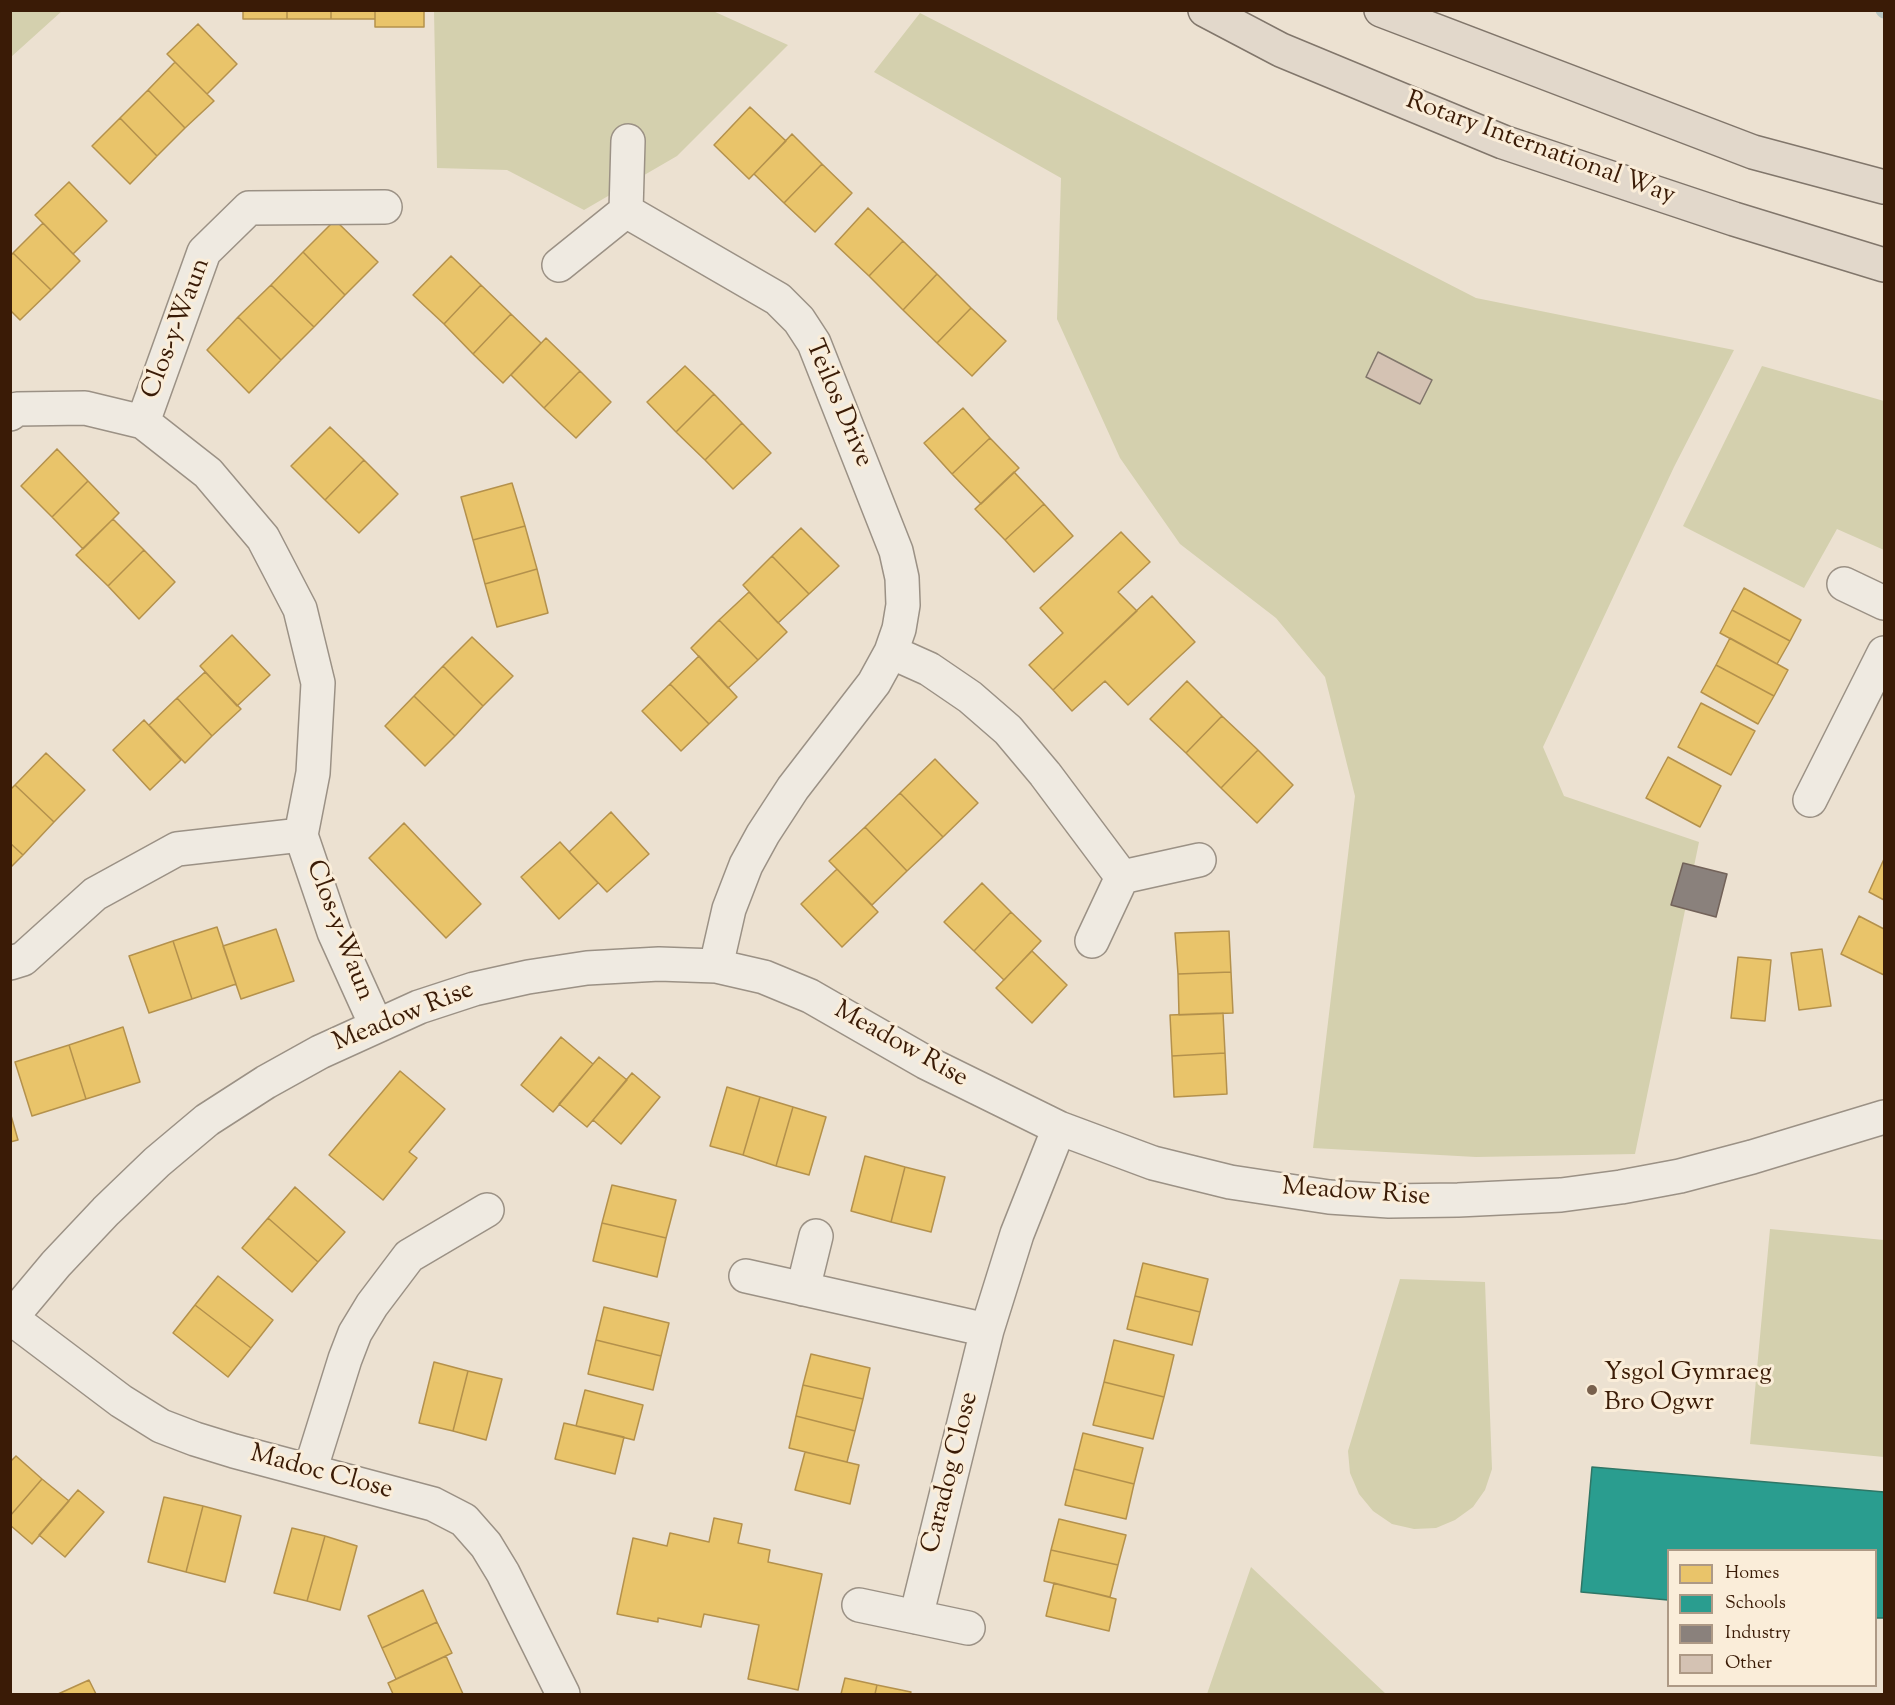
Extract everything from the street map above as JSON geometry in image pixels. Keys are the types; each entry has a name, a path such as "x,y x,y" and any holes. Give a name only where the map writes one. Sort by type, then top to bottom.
{"main road":[{"name":"Rotary International Way","path":"1205,10 1281,50 1503,141 1734,219 1884,265"},
{"path":"1381,10 1753,152 1884,187"}],"street":[{"path":"559,265 626,211 628,141"},
{"name":"Clos-y-Waun","path":"143,422 204,252 249,208 385,207"},
{"name":"Teilos Drive","path":"626,211 778,299 799,320 814,343 896,551 902,578 903,605 899,629 891,652 874,683 793,788 763,834 746,865 729,909 716,966"},
{"name":"Clos-y-Waun","path":"10,414 17,409 85,408 143,422 208,473 263,538 300,609 318,683 313,773 301,835 334,932 376,1025"},
{"path":"1844,584 1884,603"},
{"path":"891,652 929,669 970,697 1008,730 1045,774 1122,877"},
{"path":"1810,800 1884,652"},
{"name":"Clos-y-Waun","path":"10,963 23,959 94,894 177,849 301,835"},
{"path":"1122,877 1199,860"},
{"path":"1092,941 1122,877"},
{"name":"Meadow Rise","path":"11,1318 56,1264 157,1162 207,1120 266,1082 320,1052 419,1007 474,989 528,977 587,968 659,964 716,966 764,977 810,996 925,1062 1059,1128 1153,1163 1230,1182 1329,1197 1389,1201 1458,1200 1561,1195 1621,1187 1680,1176 1752,1157 1884,1117"},
{"name":"Caradog Close","path":"916,1617 987,1330 1017,1234 1059,1128"},
{"path":"310,1472 345,1359 355,1334 372,1305 409,1257 487,1210"},
{"path":"803,1289 816,1236"},
{"path":"746,1276 987,1330"},
{"name":"Madoc Close","path":"11,1318 121,1401 161,1426 234,1451 433,1504 464,1520 486,1545 503,1573 563,1695"},
{"path":"859,1605 968,1628"}],"shaded area":[{"path":"11,10 62,10 62,11 11,57"},
{"path":"434,11 713,11 788,45 677,156 584,210 507,170 437,168"},
{"path":"920,13 1476,298 1734,350 1674,467 1543,747 1564,796 1699,842 1635,1154 1476,1157 1313,1148 1355,796 1325,677 1276,618 1180,544 1120,458 1057,319 1061,178 874,72"},
{"path":"1762,366 1884,401 1884,550 1837,529 1804,588 1683,526"},
{"path":"1770,1229 1884,1240 1884,1457 1750,1444"},
{"path":"1400,1279 1485,1282 1492,1469 1485,1490 1473,1507 1455,1520 1436,1528 1414,1529 1392,1524 1373,1511 1359,1494 1350,1473 1348,1451"},
{"path":"1251,1567 1386,1694 1207,1694"}],"building: Homes":[{"path":"243,10 287,10 287,19 243,19"},
{"path":"287,10 331,10 331,19 287,19"},
{"path":"331,10 375,10 375,19 331,19"},
{"path":"375,10 424,10 424,27 375,27"},
{"path":"198,24 237,64 207,94 167,54"},
{"path":"175,62 214,101 185,128 148,90"},
{"path":"148,90 185,128 157,156 120,118"},
{"path":"750,107 786,141 749,179 714,145"},
{"path":"120,118 157,156 130,184 92,146"},
{"path":"792,134 822,164 784,203 754,174"},
{"path":"822,164 852,193 815,232 784,203"},
{"path":"69,182 107,221 73,254 35,215"},
{"path":"868,208 903,241 869,276 835,244"},
{"path":"335,220 378,262 345,295 303,252"},
{"path":"43,223 80,261 51,290 13,253"},
{"path":"903,241 937,274 903,310 869,276"},
{"path":"303,252 345,295 314,327 271,285"},
{"path":"13,253 51,290 20,320 10,310 10,256"},
{"path":"451,256 481,285 444,324 413,295"},
{"path":"937,274 971,308 937,343 903,310"},
{"path":"271,285 314,327 281,360 238,317"},
{"path":"481,285 511,314 473,354 444,324"},
{"path":"971,308 1006,341 972,376 937,343"},
{"path":"511,314 541,343 503,383 473,354"},
{"path":"238,317 281,360 249,393 207,350"},
{"path":"546,338 580,371 544,408 511,375"},
{"path":"685,366 714,394 676,432 647,402"},
{"path":"580,371 611,402 576,438 544,408"},
{"path":"714,394 742,423 705,460 676,432"},
{"path":"963,408 990,438 952,474 924,443"},
{"path":"742,423 771,453 733,489 705,460"},
{"path":"330,427 364,460 325,500 291,466"},
{"path":"990,438 1019,468 981,504 952,474"},
{"path":"57,449 88,481 52,517 21,486"},
{"path":"364,460 398,494 359,533 325,500"},
{"path":"1014,472 1044,504 1005,540 975,509"},
{"path":"88,481 119,513 83,549 52,517"},
{"path":"512,483 525,526 473,540 461,497"},
{"path":"1044,504 1073,536 1034,572 1005,540"},
{"path":"113,519 144,550 108,586 76,555"},
{"path":"525,526 537,569 485,584 473,540"},
{"path":"801,528 839,566 809,594 772,556"},
{"path":"1121,532 1150,562 1118,592 1137,611 1053,690 1029,665 1063,633 1040,608"},
{"path":"144,550 175,582 139,619 108,586"},
{"path":"772,556 809,594 778,623 743,585"},
{"path":"537,569 548,613 497,627 485,584"},
{"path":"1744,588 1801,620 1790,641 1732,610"},
{"path":"749,592 787,632 758,660 719,620"},
{"path":"1152,596 1195,642 1128,705 1105,681 1072,711 1053,690"},
{"path":"1732,610 1790,641 1777,664 1720,633"},
{"path":"719,620 758,660 728,688 691,648"},
{"path":"232,635 270,675 237,706 200,666"},
{"path":"472,637 513,676 483,706 443,666"},
{"path":"1730,638 1788,670 1774,696 1716,665"},
{"path":"699,656 737,697 709,724 670,684"},
{"path":"1716,665 1774,696 1758,724 1701,692"},
{"path":"443,666 483,706 455,736 414,696"},
{"path":"205,672 241,709 212,736 177,698"},
{"path":"1187,681 1222,716 1186,753 1150,719"},
{"path":"670,684 709,724 681,751 642,711"},
{"path":"414,696 455,736 425,766 385,726"},
{"path":"177,698 212,736 185,763 149,725"},
{"path":"1701,703 1755,731 1731,775 1678,747"},
{"path":"1222,716 1258,750 1221,788 1186,753"},
{"path":"144,720 181,760 150,790 113,750"},
{"path":"1258,750 1293,785 1257,823 1221,788"},
{"path":"46,753 85,790 54,822 15,785"},
{"path":"1668,757 1721,786 1700,827 1646,798"},
{"path":"935,759 978,803 943,837 900,793"},
{"path":"15,785 54,822 23,855 10,843 10,790"},
{"path":"900,793 943,837 907,871 865,827"},
{"path":"611,812 649,854 607,892 569,852"},
{"path":"404,823 481,904 446,938 369,858"},
{"path":"865,827 907,871 872,905 829,861"},
{"path":"560,842 598,883 559,919 521,877"},
{"path":"10,843 23,855 10,868"},
{"path":"1884,859 1884,900 1869,892"},
{"path":"837,869 878,912 842,947 801,904"},
{"path":"982,883 1011,912 974,951 944,922"},
{"path":"1011,912 1041,941 1004,980 974,951"},
{"path":"1859,916 1884,929 1884,975 1841,954"},
{"path":"217,927 236,984 192,999 173,941"},
{"path":"276,929 294,981 241,999 223,946"},
{"path":"1229,931 1231,972 1178,974 1175,933"},
{"path":"173,941 192,999 149,1013 129,956"},
{"path":"1822,949 1831,1006 1799,1010 1791,953"},
{"path":"1032,951 1067,985 1032,1023 996,988"},
{"path":"1738,957 1771,960 1765,1021 1731,1018"},
{"path":"1231,972 1233,1013 1179,1015 1178,974"},
{"path":"1223,1013 1225,1053 1172,1056 1170,1015"},
{"path":"123,1027 140,1082 86,1099 69,1045"},
{"path":"561,1037 593,1064 553,1112 521,1085"},
{"path":"69,1045 86,1099 32,1116 15,1062"},
{"path":"1225,1053 1227,1094 1174,1097 1172,1056"},
{"path":"599,1057 627,1080 587,1127 559,1104"},
{"path":"400,1071 445,1109 409,1152 417,1158 383,1200 329,1155"},
{"path":"632,1073 660,1097 621,1144 593,1120"},
{"path":"727,1087 760,1097 743,1155 710,1146"},
{"path":"760,1097 793,1107 776,1166 743,1155"},
{"path":"793,1107 826,1117 809,1175 776,1166"},
{"path":"10,1112 18,1140 10,1142"},
{"path":"865,1156 905,1167 891,1222 851,1211"},
{"path":"905,1167 945,1177 931,1232 891,1222"},
{"path":"612,1185 676,1200 666,1238 602,1223"},
{"path":"295,1187 345,1232 318,1262 268,1218"},
{"path":"268,1218 318,1262 292,1292 242,1248"},
{"path":"602,1223 666,1238 657,1277 593,1261"},
{"path":"1143,1263 1208,1279 1200,1312 1135,1296"},
{"path":"218,1276 273,1320 251,1348 195,1305"},
{"path":"1135,1296 1200,1312 1192,1345 1127,1329"},
{"path":"195,1305 251,1348 228,1377 173,1333"},
{"path":"604,1307 669,1323 661,1356 596,1340"},
{"path":"596,1340 661,1356 653,1390 588,1374"},
{"path":"1114,1340 1174,1355 1164,1397 1104,1382"},
{"path":"811,1354 870,1368 863,1399 803,1385"},
{"path":"434,1362 468,1371 453,1431 419,1423"},
{"path":"468,1371 502,1379 486,1440 453,1431"},
{"path":"1104,1382 1164,1397 1153,1439 1093,1425"},
{"path":"803,1385 863,1399 855,1431 796,1416"},
{"path":"585,1390 643,1405 634,1440 576,1426"},
{"path":"796,1416 855,1431 847,1462 789,1448"},
{"path":"564,1423 624,1437 615,1474 555,1459"},
{"path":"1083,1433 1143,1448 1134,1484 1074,1469"},
{"path":"805,1452 859,1465 850,1504 795,1490"},
{"path":"16,1456 42,1479 10,1516 10,1462"},
{"path":"1074,1469 1134,1484 1126,1519 1065,1505"},
{"path":"42,1479 69,1501 32,1544 10,1525 10,1516"},
{"path":"78,1490 104,1512 65,1557 39,1535"},
{"path":"164,1497 203,1506 186,1572 148,1562"},
{"path":"203,1506 241,1516 225,1582 186,1572"},
{"path":"714,1518 742,1524 738,1543 770,1550 768,1562 822,1574 798,1690 748,1679 759,1625 704,1614 701,1627 658,1618 658,1622 617,1614 633,1538 667,1546 670,1533 709,1542"},
{"path":"1059,1519 1126,1535 1118,1565 1051,1550"},
{"path":"292,1528 325,1536 307,1601 274,1593"},
{"path":"325,1536 357,1546 340,1610 307,1601"},
{"path":"1051,1550 1118,1565 1110,1597 1044,1581"},
{"path":"1054,1583 1116,1599 1109,1631 1046,1616"},
{"path":"423,1590 437,1622 382,1648 368,1616"},
{"path":"437,1622 452,1653 396,1679 382,1648"},
{"path":"446,1656 463,1694 393,1694 388,1683"},
{"path":"845,1678 877,1685 875,1694 841,1694"},
{"path":"89,1680 96,1694 58,1694"},
{"path":"877,1685 911,1692 910,1694 875,1694"}],"building: Schools":[{"path":"1592,1467 1884,1492 1884,1618 1877,1618 1877,1549 1667,1549 1667,1600 1581,1592"}],"building: Industry":[{"path":"1683,863 1727,874 1716,917 1671,905"}],"building: Other":[{"path":"1378,352 1432,380 1420,404 1366,377"}],"place":[{"name":"Ysgol Gymraeg Bro Ogwr","path":"1592,1390"}]}
